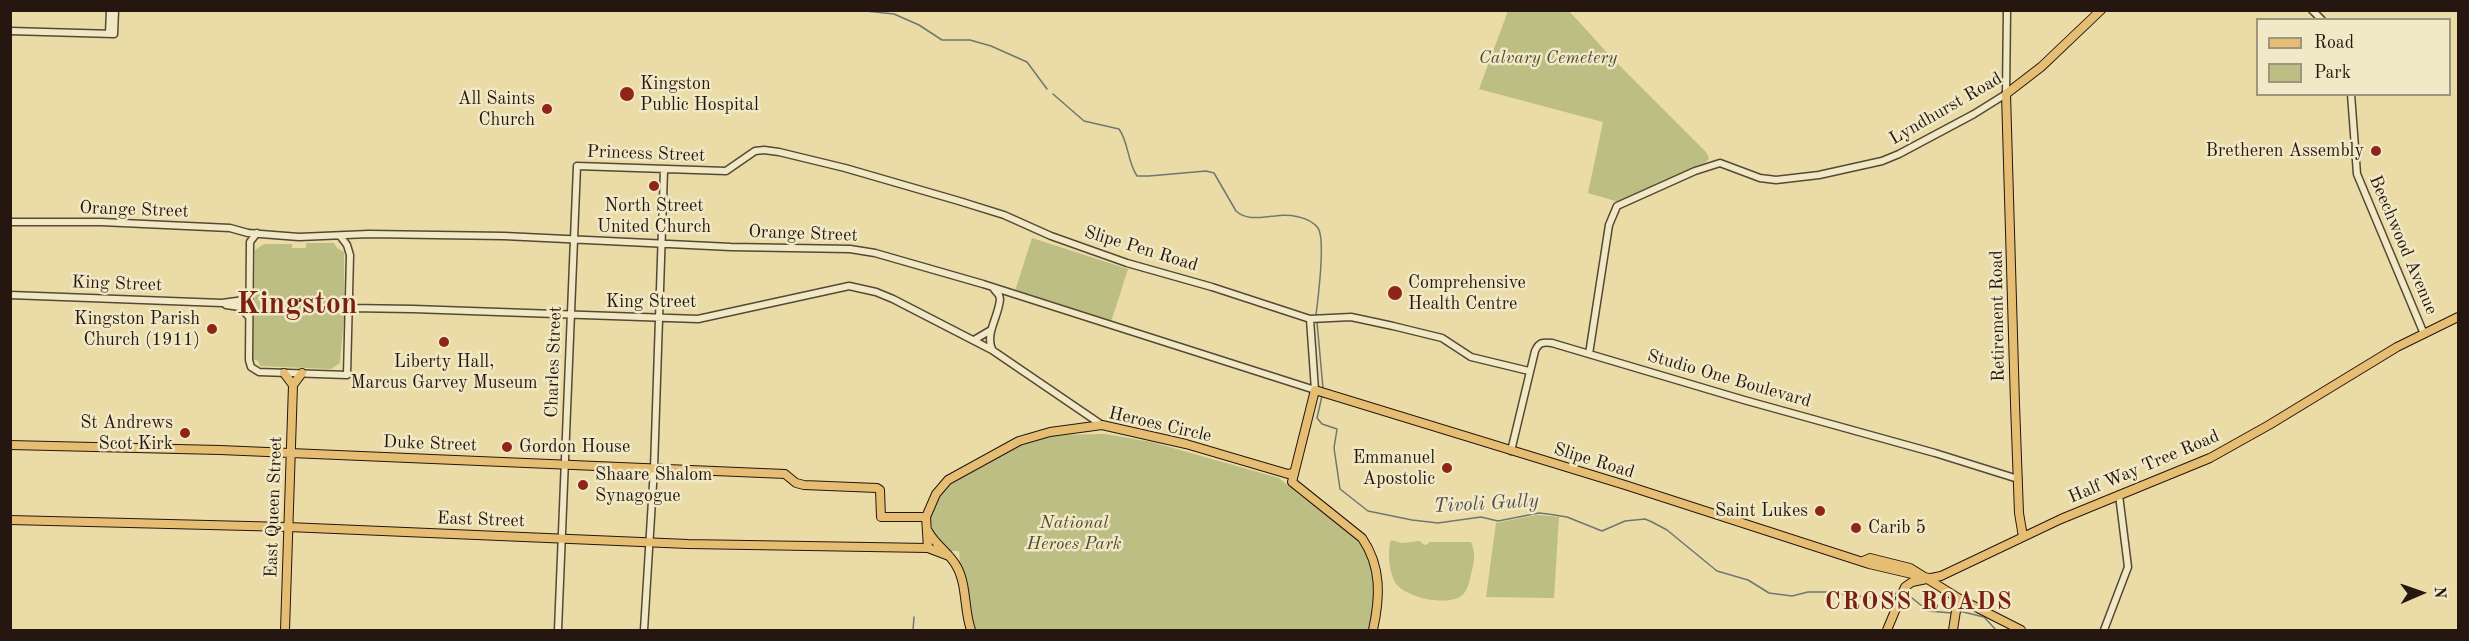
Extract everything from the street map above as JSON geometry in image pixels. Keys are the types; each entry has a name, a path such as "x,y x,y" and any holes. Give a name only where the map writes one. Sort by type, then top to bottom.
{"main road":[{"name":"Lyndhurst Road","path":"2006,94 2041,67 2101,10"},
{"name":"Retirement Road","path":"2006,94 2018,479 2020,520 2024,537"},
{"name":"Half Way Tree Road","path":"1904,591 1915,581 1950,572 2119,495 2210,458 2397,347 2458,317"},
{"path":"284,373 294,385 302,374"},
{"name":"East Queen Street","path":"285,630 294,385"},
{"path":"1315,390 1289,473 1292,482 1362,538 1368,546 1379,575 1373,630"},
{"name":"Slipe Road","path":"1315,390 1900,573 1929,578"},
{"name":"Heroes Circle","path":"926,517 936,494 948,480 1001,450 1019,441 1050,432 1102,424 1186,444 1289,473"},
{"name":"Duke Street","path":"10,445 290,453 784,474 796,483 804,485 872,487 880,490 881,517 926,517"},
{"path":"926,517 928,548"},
{"name":"East Street","path":"10,520 928,548 948,555"},
{"path":"927,527 935,543 958,567 966,617 971,630"},
{"name":"Slipe Road","path":"1863,561 1870,558 1910,568 1929,578"},
{"path":"1887,630 1904,591 1900,573"},
{"path":"1929,578 1960,599 2021,630"},
{"path":"1953,630 1960,599"},
{"path":"1958,611 1958,630"}],"street":[{"path":"10,31 112,34 112,10"},
{"path":"2006,94 2007,10"},
{"name":"Lyndhurst Road","path":"1589,354 1609,225 1617,206 1711,165 1729,165 1760,178 1776,180 1820,175 1882,161 1899,154 2006,94"},
{"name":"Beechwood Avenue","path":"2351,96 2357,174 2424,334"},
{"name":"Slipe Pen Road","path":"714,171 732,169 755,151 764,150 845,168 1004,215 1051,236 1116,259 1310,318 1351,316 1404,328 1442,338 1471,357 1529,371"},
{"name":"Princess Street","path":"577,166 714,171"},
{"name":"Charles Street","path":"558,630 577,166"},
{"path":"644,630 654,468 657,319 664,170"},
{"name":"Orange Street","path":"10,222 101,222 230,228 299,237 369,234 731,247 841,248 876,253 1010,292 1315,390"},
{"path":"256,233 250,242 249,364 259,372 347,375 350,255 341,237"},
{"path":"983,284 998,292 1000,306"},
{"name":"King Street","path":"349,308 698,319 849,286 876,292 974,340 1102,424"},
{"path":"992,350 991,330 1000,306 1010,292"},
{"name":"King Street","path":"10,295 222,303 241,301 250,294"},
{"name":"King Street","path":"222,303 240,307 249,317"},
{"path":"1310,318 1315,390"},
{"path":"974,340 991,330"},
{"name":"Studio One Boulevard","path":"1511,451 1529,371 1538,345 1543,342 1935,453 2018,479"},
{"path":"2104,630 2128,567 2119,495"}],"green space":[{"name":"Calvary Cemetery","path":"1508,11 1569,11 1612,58 1706,152 1709,158 1706,162 1619,202 1588,193 1603,122 1479,89"},
{"path":"1032,238 1128,269 1111,322 1015,291"},
{"path":"306,243 334,243 344,252 344,318 340,363 331,369 260,366 258,361 253,359 255,250 264,244 292,244 292,248 306,248"},
{"name":"National Heroes Park","path":"1105,434 1152,442 1279,478 1360,540 1371,561 1375,581 1372,625 1369,630 973,630 965,609 959,551 948,551 933,534 930,516 937,496 953,480 1021,443 1054,435"},
{"path":"1537,515 1559,517 1554,598 1486,597 1496,523"},
{"path":"1391,540 1402,543 1420,541 1424,545 1429,542 1471,542 1474,562 1465,592 1459,597 1442,601 1420,597 1403,590 1394,581 1391,569 1389,550"}],"waterway":[{"name":"Tivoli Gully","path":"856,10 894,14 919,25 942,40 970,40 991,46 1027,62 1047,89"},
{"name":"Tivoli Gully","path":"1053,94 1084,121 1119,129 1137,176 1206,171 1214,173 1240,214 1254,218 1292,216 1304,218 1314,224 1318,228 1321,244 1321,270 1316,315"},
{"name":"Tivoli Gully","path":"1317,322 1323,388"},
{"name":"Tivoli Gully","path":"1322,396 1317,418 1322,424 1337,429 1334,448 1340,489 1368,511 1438,523 1481,517 1498,521 1539,513 1567,517 1602,531 1625,521 1645,519 1667,530 1717,571 1748,580 1769,593 1792,596 1808,592 1830,592 1872,598 1899,593"},
{"name":"Tivoli Gully","path":"1906,593 1928,611 1952,613"},
{"name":"Tivoli Gully","path":"1959,611 1984,617 1996,630"},
{"path":"913,630 914,617"}],"place":[{"name":"Kingston Public Hospital","path":"627,94"},
{"name":"All Saints Church","path":"547,109"},
{"name":"Bretheren Assembly","path":"2376,151"},
{"name":"North Street United Church","path":"654,186"},
{"name":"Comprehensive Health Centre","path":"1395,293"},
{"name":"Kingston Parish Church (1911)","path":"212,329"},
{"name":"Liberty Hall, Marcus Garvey Museum","path":"444,342"},
{"name":"St Andrews Scot Kirk","path":"185,433"},
{"name":"Gordon House","path":"507,447"},
{"name":"Emmanuel Apostolic","path":"1447,468"},
{"name":"Shaare Shalom Synagogue","path":"583,485"},
{"name":"Saint Lukes","path":"1820,511"},
{"name":"Carib 5","path":"1856,528"}],"district":[{"name":"Kingston","path":"297,305"},
{"name":"CROSS ROADS","path":"1919,603"}]}
